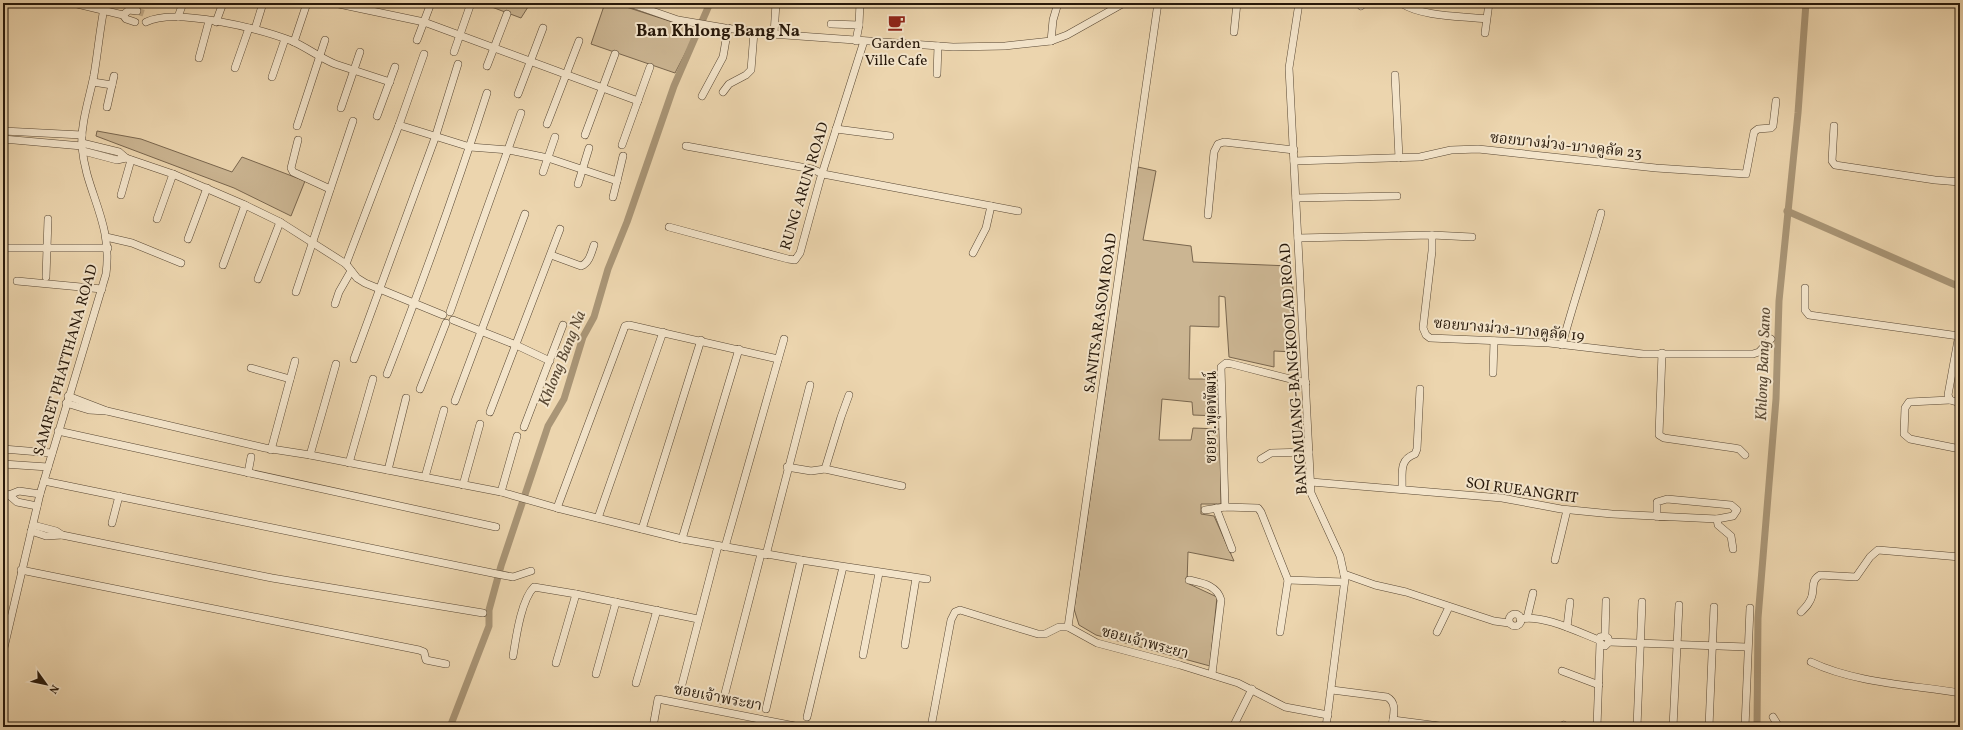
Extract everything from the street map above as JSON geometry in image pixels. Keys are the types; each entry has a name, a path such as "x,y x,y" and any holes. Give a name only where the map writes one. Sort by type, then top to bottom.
{"street":[{"path":"73,3 106,8 121,14 126,19 135,22"},
{"path":"178,17 183,3"},
{"path":"199,58 212,21 223,3"},
{"path":"235,68 263,3"},
{"path":"294,42 307,3"},
{"path":"334,3 424,22 638,101"},
{"path":"417,40 430,3"},
{"path":"454,52 471,3"},
{"path":"629,3 678,20 710,26 774,34 938,46 1005,46 1051,41 1067,35 1124,3"},
{"path":"774,34 776,3"},
{"name":"RUNG ARUN ROAD","path":"668,227 795,260 800,253 860,41 860,3"},
{"path":"1051,41 1053,20 1058,3"},
{"name":"SANITSARASOM ROAD","path":"1068,627 1158,3"},
{"path":"1234,32 1237,3"},
{"name":"BANGMUANG-BANGKOOLAD ROAD","path":"1299,3 1289,68 1311,493 1340,556 1344,574 1332,690 1326,727"},
{"path":"1401,3 1409,8 1431,13 1486,18"},
{"path":"1485,34 1489,3"},
{"name":"SAMRET PHATTHANA ROAD","path":"3,652 5,631 40,494 67,400 102,289 108,261 106,237 82,144 102,84 106,8"},
{"path":"121,14 129,10 137,11"},
{"path":"487,66 507,14"},
{"path":"148,18 178,17 212,21 252,29 294,42 318,56 390,82"},
{"path":"831,24 859,25"},
{"path":"518,94 543,28"},
{"path":"702,96 723,57 728,28"},
{"path":"723,92 729,84 746,75 751,70 754,32"},
{"path":"272,77 285,39"},
{"path":"297,126 324,40"},
{"path":"548,124 579,41"},
{"path":"938,46 938,74"},
{"path":"341,108 360,52"},
{"path":"346,264 399,125 424,54"},
{"path":"585,135 615,54"},
{"path":"354,359 378,289 435,138 458,64"},
{"path":"377,116 396,67"},
{"path":"622,145 650,67"},
{"path":"1396,75 1399,158"},
{"path":"107,107 102,84 114,76"},
{"path":"387,374 415,303 470,147 487,93"},
{"name":"ซอยบางม่วง-บางคูลัด 23","path":"1294,161 1430,156 1459,149 1478,149 1656,168 1746,174 1754,132 1758,129 1771,128 1773,126 1776,100"},
{"path":"420,389 453,314 450,312 521,113"},
{"path":"296,292 353,121"},
{"path":"399,125 435,138 470,147 509,150 548,158 617,181"},
{"path":"1834,126 1833,164 1894,174 1960,182"},
{"path":"836,129 890,136"},
{"path":"3,131 27,132 82,144 117,160 128,159 173,174 207,188 280,222 346,264 356,278 378,289 443,315"},
{"path":"26,140 27,132"},
{"path":"543,172 555,137"},
{"path":"3,138 82,144"},
{"path":"298,140 291,168 292,172 330,188"},
{"path":"1208,215 1214,152 1218,144 1224,142 1294,150"},
{"path":"686,146 812,169 823,174 1018,212"},
{"path":"578,184 589,148"},
{"path":"613,197 623,156"},
{"path":"121,195 128,159"},
{"path":"157,219 173,174"},
{"path":"188,239 207,188"},
{"path":"1296,198 1397,196"},
{"path":"223,265 245,205"},
{"path":"973,253 986,228 991,206"},
{"path":"1562,345 1601,213"},
{"path":"455,401 525,214"},
{"path":"46,277 48,219"},
{"path":"258,279 280,222"},
{"path":"490,412 560,229"},
{"path":"1298,238 1432,235 1472,236"},
{"name":"ซอยบางม่วง-บางคูลัด 19","path":"1432,235 1432,251 1424,332 1430,338 1562,345 1625,353 1753,354 1759,352 1771,339"},
{"path":"106,237 132,243 181,263"},
{"path":"551,255 581,266 589,259 594,246"},
{"path":"3,248 108,248"},
{"path":"3,264 3,269"},
{"path":"335,304 350,271"},
{"path":"17,281 102,289"},
{"path":"1805,288 1805,310 1810,315 1959,333 1948,387 1950,400"},
{"path":"443,315 444,312 450,312"},
{"path":"443,315 442,319 482,331 550,361"},
{"path":"524,427 563,325"},
{"path":"557,508 625,326 629,325 701,340 778,360"},
{"path":"598,518 663,332"},
{"path":"680,692 698,619 784,339"},
{"path":"642,529 701,340"},
{"path":"1493,373 1494,341"},
{"path":"682,539 739,349"},
{"path":"1662,353 1659,435 1664,438 1739,449 1745,455"},
{"path":"271,450 295,361"},
{"name":"ซอยว.พุดพัฒน์","path":"1225,507 1221,367 1226,363 1232,364 1306,383"},
{"path":"310,455 336,364"},
{"path":"251,368 290,379"},
{"path":"349,463 373,379"},
{"path":"723,701 810,386"},
{"path":"1402,490 1403,463 1408,456 1414,454 1417,449 1420,389"},
{"path":"825,470 840,417 849,395"},
{"path":"388,470 406,398"},
{"path":"67,400 89,410 107,411 271,450 310,455 520,496 557,508 682,539 879,573 927,579"},
{"path":"1960,404 1950,400 1910,402 1906,408 1904,434 1910,439 1960,449"},
{"path":"425,477 444,410"},
{"path":"463,485 480,424"},
{"path":"58,431 496,527"},
{"path":"500,492 517,436"},
{"path":"3,449 52,453"},
{"path":"1261,459 1271,453 1309,452"},
{"path":"248,473 251,457"},
{"path":"3,464 48,467"},
{"path":"787,467 811,471 825,470 902,486"},
{"path":"44,481 513,577 531,571"},
{"name":"SOI RUEANGRIT","path":"1311,482 1510,499 1567,510 1657,517 1730,518 1736,514 1736,510 1731,505 1667,499 1657,502 1657,517"},
{"path":"6,494 20,490 40,494"},
{"path":"6,494 17,502 37,506"},
{"path":"112,523 119,496"},
{"path":"1205,510 1225,507 1258,508 1261,512 1288,580 1280,632"},
{"path":"1216,508 1232,549"},
{"path":"1555,560 1567,510"},
{"path":"1716,519 1718,525 1731,536 1732,549"},
{"path":"32,528 46,536 62,535 272,578 483,612"},
{"path":"1801,612 1809,603 1814,580 1817,577 1820,575 1856,577 1870,557 1878,550 1960,558"},
{"path":"766,709 801,560"},
{"path":"807,717 843,567"},
{"path":"21,570 419,650 424,652 426,660 429,662 446,664"},
{"path":"862,655 879,573"},
{"path":"1344,574 1375,585 1406,592 1449,607 1494,620 1509,623 1512,615 1517,615 1524,619 1566,627 1603,640 1640,643 1748,647"},
{"path":"905,645 916,578"},
{"path":"1189,580 1210,586 1216,591 1221,600 1212,674"},
{"path":"1288,580 1344,582"},
{"path":"513,656 520,618 532,589 537,587 698,619"},
{"path":"1524,619 1533,593"},
{"path":"556,663 576,594"},
{"path":"1597,727 1606,601"},
{"path":"596,674 616,602"},
{"path":"1566,627 1570,602"},
{"path":"1637,727 1642,602"},
{"path":"1673,727 1679,604"},
{"path":"1437,632 1449,607"},
{"path":"1709,727 1714,607"},
{"path":"1745,727 1750,608"},
{"path":"636,683 657,610"},
{"path":"931,727 951,620 957,610 1038,634 1045,634 1059,627 1068,627"},
{"name":"ซอยเจ้าพระยา","path":"1068,627 1097,643 1212,674 1252,689 1285,707 1328,715"},
{"path":"1811,662 1833,672 1960,693"},
{"path":"1562,671 1599,685"},
{"path":"1233,727 1252,689"},
{"path":"1332,690 1391,699 1394,707 1392,724 1447,727"},
{"name":"ซอยเจ้าพระยา","path":"653,727 658,699 800,727"},
{"path":"1773,717 1779,727"}],"shaded area":[{"path":"481,3 528,3 528,7 521,18"},
{"path":"605,3 614,3 694,29 693,38 675,73 591,44"},
{"path":"97,131 141,139 232,172 242,157 305,181 291,216 234,188 96,136"},
{"path":"1138,167 1156,171 1143,240 1191,246 1193,262 1290,266 1294,296 1295,352 1274,351 1274,367 1229,357 1225,297 1219,296 1219,327 1190,326 1189,379 1218,379 1219,416 1193,415 1192,402 1162,399 1159,440 1191,440 1193,428 1220,429 1221,504 1201,504 1201,514 1214,516 1234,561 1188,552 1187,583 1217,597 1210,666 1096,635 1079,625 1074,609"}],"waterway":[{"name":"Khlong Bang Na","path":"450,727 489,626 489,610 501,566 548,426 564,399 583,337 594,317 608,269 627,222 674,86 710,3"},
{"name":"Khlong Bang Sano","path":"1757,727 1758,618 1776,399 1779,301 1798,113 1806,3"},
{"path":"1787,211 1960,287"}],"tunnel":[{"path":"137,11 146,14"}],"place":[{"name":"Garden Ville Cafe","path":"896,22"}],"district":[{"name":"Ban Khlong Bang Na","path":"718,30"}]}
